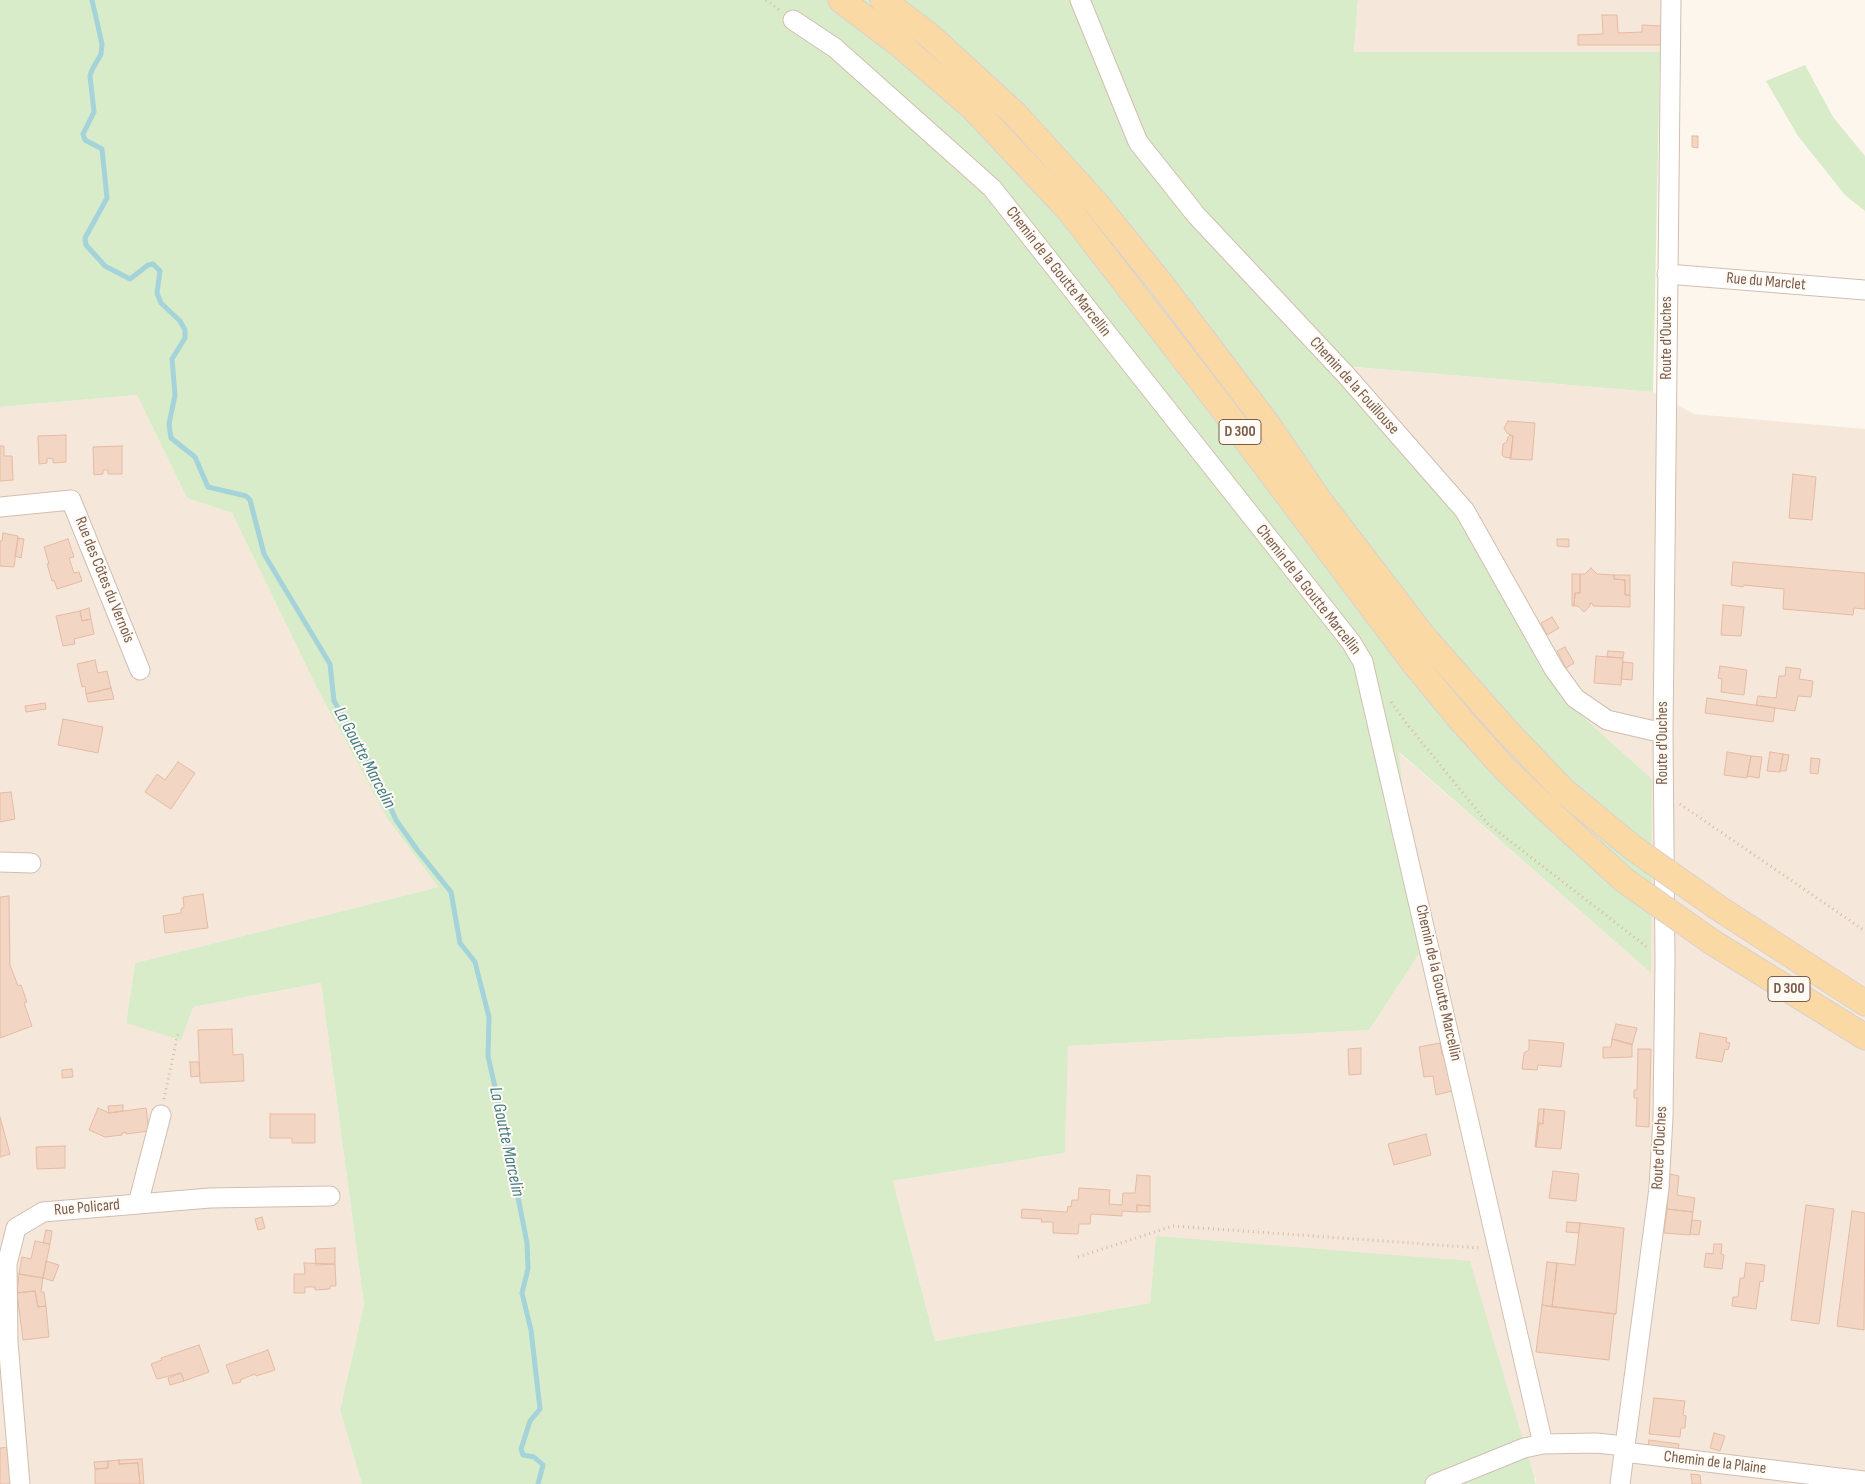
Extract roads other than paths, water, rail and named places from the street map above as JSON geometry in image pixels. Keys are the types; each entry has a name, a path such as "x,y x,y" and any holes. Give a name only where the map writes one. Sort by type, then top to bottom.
{"main road":[{"name":"D 300","path":"841,0 899,44 972,107 1069,210 1223,409 1417,667 1506,770 1624,880 1712,942 1865,1037"},
{"name":"D 300","path":"883,0 931,37 1016,115 1095,202 1168,293 1268,425 1319,500 1423,636 1504,728 1564,790 1632,847 1717,907 1865,1003"}],"street":[{"name":"Chemin de la Fouillouse","path":"1080,0 1138,142 1196,216 1346,375 1465,511 1554,669 1576,698 1607,720 1663,732"},
{"name":"Route d'Ouches","path":"1620,1484 1659,1188 1663,1117 1665,961 1663,732 1671,0"},
{"name":"Chemin de la Goutte Marcellin","path":"793,20 835,48 992,188 1344,634 1363,662 1543,1444"},
{"name":"Rue du Marclet","path":"1667,274 1865,290"},
{"name":"Rue des Côtes du Vernois","path":"0,507 71,500 140,670"},
{"path":"0,862 31,863"},
{"path":"138,1204 161,1114"},
{"name":"Rue Policard","path":"20,1484 4,1342 8,1225 43,1212 210,1198 330,1196"},
{"name":"Chemin de la Plaine","path":"1435,1484 1524,1448 1543,1444 1596,1443 1624,1449 1865,1481"}],"waterway":[{"name":"La Goutte Marcelin","path":"92,0 102,44 101,54 90,76 94,112 83,134 85,140 102,149 107,198 85,238 86,245 105,266 130,279 148,265 153,264 160,271 157,293 161,303 180,321 185,330 185,338 172,359 175,395 169,424 171,438 195,457 208,487 246,496 250,500 264,554 330,664 334,701 372,766 396,820 451,892 460,943 475,962 489,1017 488,1056 527,1243 528,1269 522,1293 531,1330 540,1409 530,1421 521,1449 523,1455 534,1457 543,1465 538,1484"}]}
